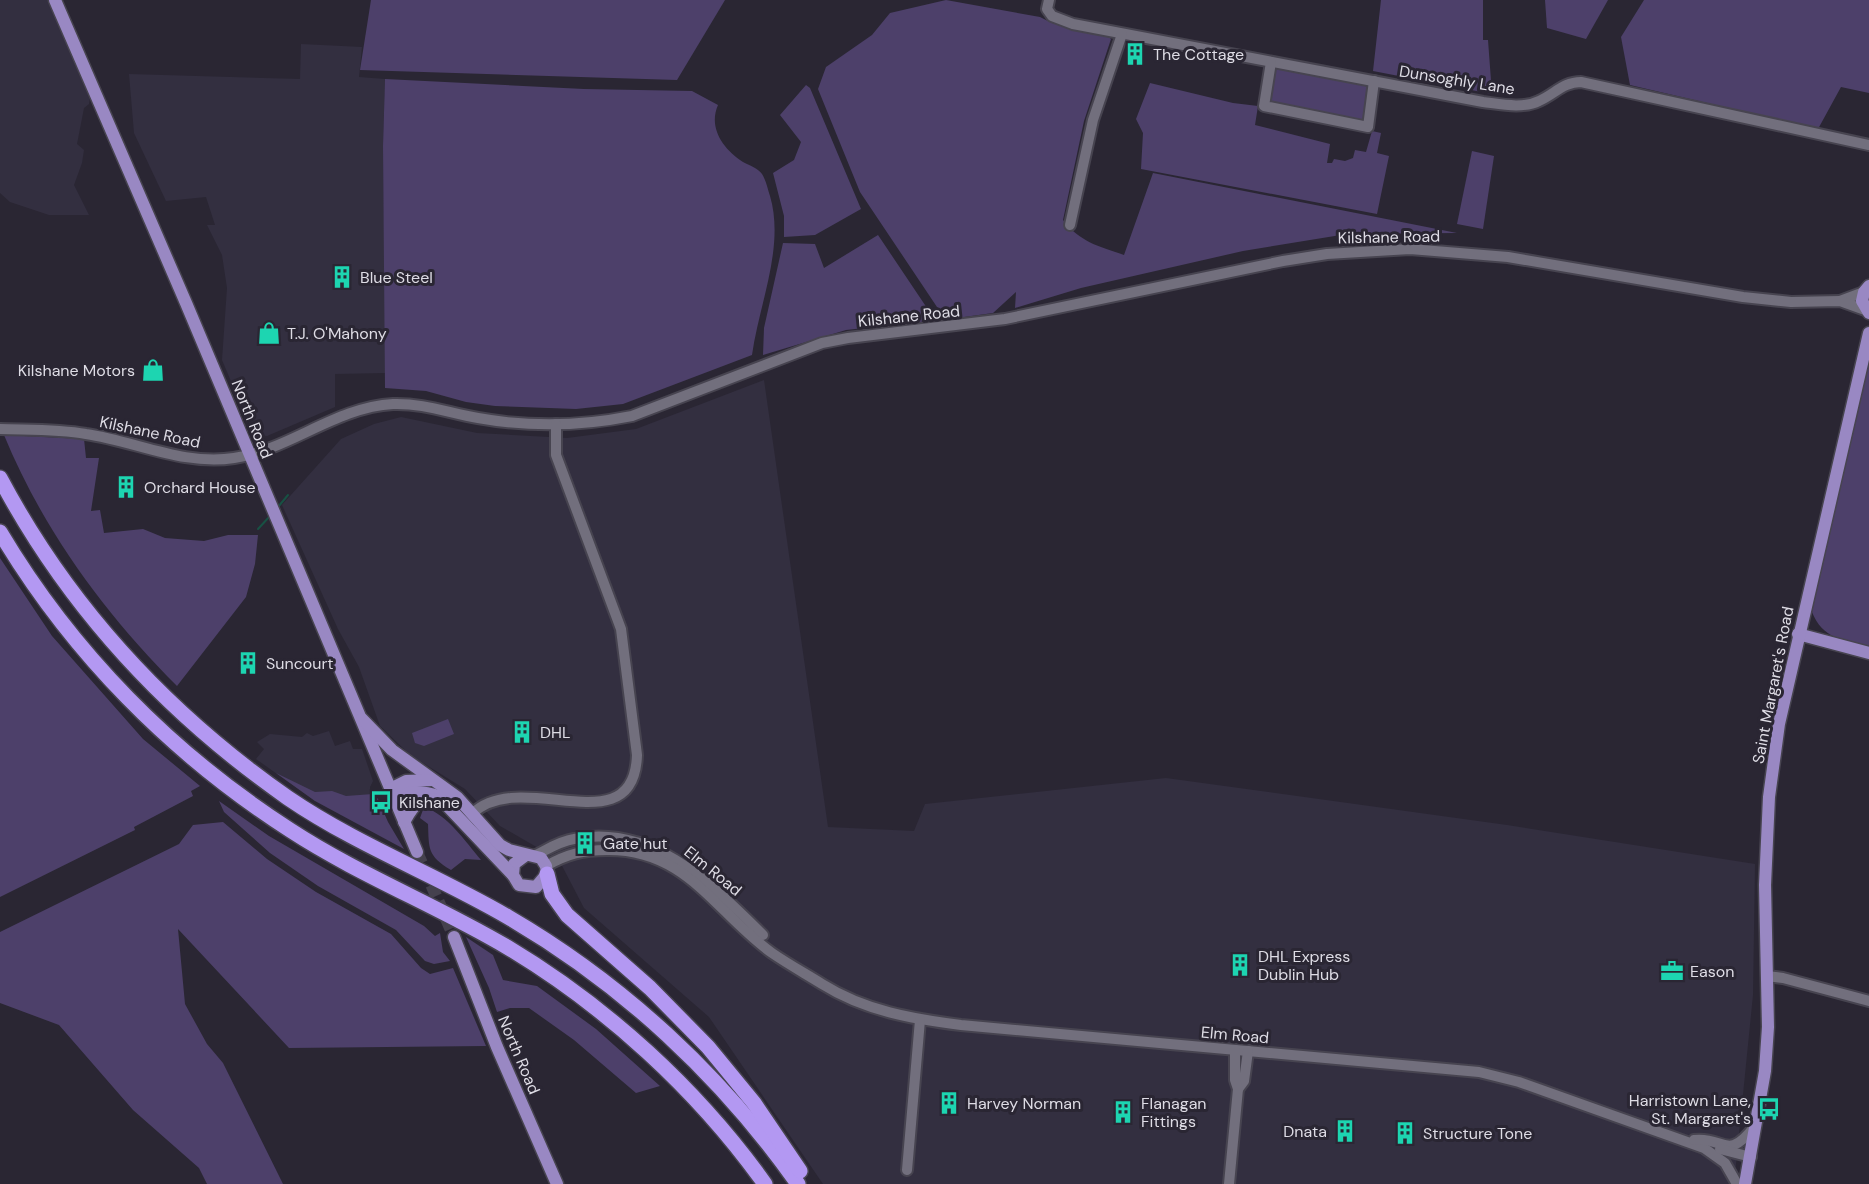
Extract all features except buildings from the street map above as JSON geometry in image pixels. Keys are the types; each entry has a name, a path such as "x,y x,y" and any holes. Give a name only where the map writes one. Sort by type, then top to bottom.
{"highway":[{"path":"0,478 17,511 63,580 96,624 160,694 195,727 291,800 336,828 507,917 590,971 656,1024 693,1059 739,1108 798,1184"},
{"path":"0,532 45,601 79,646 163,732 203,767 291,831 338,859 508,948 570,988 624,1032 694,1098 727,1133 765,1184"},
{"path":"547,870 552,894 567,915 680,1017 734,1077 781,1141 808,1184"}],"main road":[{"name":"North Road","path":"55,0 186,303 417,852"},
{"path":"1866,289 1862,301 1867,312"},
{"name":"Saint Margaret's Road","path":"1745,1184 1765,1071 1767,976 1765,885 1769,797 1779,724 1869,333"},
{"path":"1798,634 1869,653"},
{"path":"359,716 392,750 452,793 473,813 500,845 531,855 547,870 541,884 531,888 519,885 513,875 447,804 431,793 422,790 401,793 390,789"},
{"path":"390,789 406,781 434,781"},
{"path":"404,822 415,803 424,799 447,804"},
{"path":"513,875 514,864 531,855"},
{"name":"North Road","path":"454,938 497,1047 557,1184"},
{"name":"Saint Margaret's Road","path":"1751,1157 1753,1184"}],"street":[{"name":"Dunsoghly Lane","path":"1049,0 1047,9 1060,20 1122,34 1483,102 1524,105 1539,102 1569,82 1581,82 1869,145"},
{"path":"1070,225 1093,120 1122,34"},
{"path":"1271,62 1264,106 1368,127 1374,81"},
{"name":"Kilshane Road","path":"3,430 86,434 195,458 233,458 249,455 353,413 391,404 428,406 501,422 556,424 602,422 632,416 761,365 830,341 996,321 1326,254 1410,249 1473,252 1743,297 1791,302 1840,301 1867,312"},
{"name":"Kilshane Road","path":"1840,301 1866,289"},
{"path":"473,813 484,805 519,796 598,804 611,800 623,792 637,770 638,755 622,634 556,455 556,424"},
{"name":"Elm Road","path":"531,855 564,842 586,837 615,837 643,844 668,854 711,884 786,959"},
{"name":"Elm Road","path":"547,870 562,857 582,851 638,852 663,861 689,876 773,953 786,959 824,985 855,1002 920,1020 1486,1073 1519,1082 1704,1148 1725,1162 1737,1184"},
{"path":"1767,976 1783,978 1869,1001"},
{"path":"907,1170 920,1020"},
{"path":"1229,1184 1238,1089 1235,1080 1235,1050"},
{"path":"1238,1089 1244,1081 1248,1051"},
{"name":"Elm Road","path":"1685,1142 1699,1139 1721,1146 1735,1145 1744,1141 1755,1126"},
{"name":"Elm Road","path":"1704,1148 1716,1148 1751,1157"},
{"path":"1725,1162 1742,1163 1751,1157"}],"shaded area":[{"path":"0,0 48,0 90,97 89,104 84,108 77,144 84,150 74,185 89,215 49,215 10,202 0,193"},
{"path":"371,0 725,0 677,80 360,70"},
{"path":"946,0 1040,17 1052,23 1107,35 1111,39 1084,121 1063,220 1076,233 1090,242 1124,255 1153,173 1457,233 1347,234 1243,251 1081,288 1015,308 1016,292 993,313 950,319 937,307 860,192 818,89 826,67 872,35 890,13"},
{"path":"1381,0 1483,0 1483,40 1488,40 1492,94 1373,71"},
{"path":"1545,0 1608,0 1586,39 1547,28"},
{"path":"1644,0 1869,0 1869,93 1841,87 1818,129 1630,85 1621,37"},
{"path":"301,44 362,47 359,77 385,79 383,146 386,373 335,374 335,407 267,436 252,431 222,360 227,288 222,255 207,225 215,225 206,197 166,201 134,133 129,74 300,79"},
{"path":"1272,65 1372,84 1366,123 1275,106 1268,101"},
{"path":"385,79 584,89 692,91 718,105 715,122 719,137 729,151 762,174 774,215 773,255 752,355 623,404 576,409 495,406 466,402 426,391 385,388 383,146"},
{"path":"1150,83 1233,103 1258,106 1255,125 1330,144 1327,163 1332,163 1334,159 1345,161 1353,158 1355,150 1366,152 1372,131 1381,133 1377,153 1389,156 1377,214 1141,169 1143,133 1136,119"},
{"path":"806,85 810,88 861,209 815,235 784,237 784,216 773,173 794,160 801,142 780,115"},
{"path":"1472,151 1494,156 1483,229 1457,224"},
{"path":"878,235 929,311 928,321 846,330 763,355 764,328 783,243 815,244 824,268"},
{"path":"1869,355 1869,649 1843,641 1828,633 1816,621 1812,612"},
{"path":"764,380 828,827 914,831 925,804 1166,778 1507,825 1755,864 1753,995 1734,1184 823,1184 709,1017 584,908 559,860 500,826 465,789 410,755 380,726 359,667 338,629 282,505 341,439 374,424 401,417 477,433 567,438 636,429"},
{"path":"4,435 84,439 86,458 99,458 91,511 100,510 104,533 143,529 165,538 204,541 228,535 258,535 255,564 246,597 177,686 125,630 78,569 37,504"},
{"path":"0,558 52,636 143,739 200,786 191,791 193,796 134,827 135,830 0,897"},
{"path":"448,719 454,734 424,746 415,743 412,733"},
{"path":"329,731 335,746 350,741 353,749 362,749 373,781 370,796 315,801 256,759 264,749 257,742 270,734 302,737 307,733 313,736"},
{"path":"276,773 315,792 332,791 346,796 373,794 378,799 404,849 315,801"},
{"path":"219,801 269,836 424,926 435,936 440,933 443,952 450,961 434,964 425,961 396,930 318,886 270,853 224,812"},
{"path":"424,807 448,822 481,860 465,859 451,870 437,860 429,845 428,824 420,818"},
{"path":"223,822 267,859 316,892 391,934 421,968 430,974 453,968 486,1046 289,1048 178,929 185,1004 207,1044 223,1063 283,1184 207,1184 199,1168 133,1110 59,1025 0,1003 0,932 179,844 193,825"},
{"path":"466,937 493,955 503,980 537,986 596,1029 660,1086 636,1093 574,1040 529,1008 510,1008 497,1012"}],"waterway":[{"path":"278,507 288,495"},
{"path":"258,529 270,516"}],"tunnel":[{"path":"417,852 454,937"}],"place":[{"name":"The Cottage","path":"1135,54"},
{"name":"Blue Steel","path":"342,277"},
{"name":"T.J. O'Mahony","path":"269,333"},
{"name":"Kilshane Motors","path":"153,370"},
{"name":"Orchard House","path":"126,487"},
{"name":"Suncourt","path":"248,663"},
{"name":"DHL","path":"522,732"},
{"name":"Kilshane","path":"381,802"},
{"name":"Gate hut","path":"585,843"},
{"name":"DHL Express Dublin Hub","path":"1240,965"},
{"name":"Eason","path":"1672,971"},
{"name":"Harvey Norman","path":"949,1103"},
{"name":"Harristown Lane, St. Margaret's","path":"1769,1109"},
{"name":"Flanagan Fittings","path":"1123,1112"},
{"name":"Dnata","path":"1345,1131"},
{"name":"Structure Tone","path":"1405,1133"}]}
